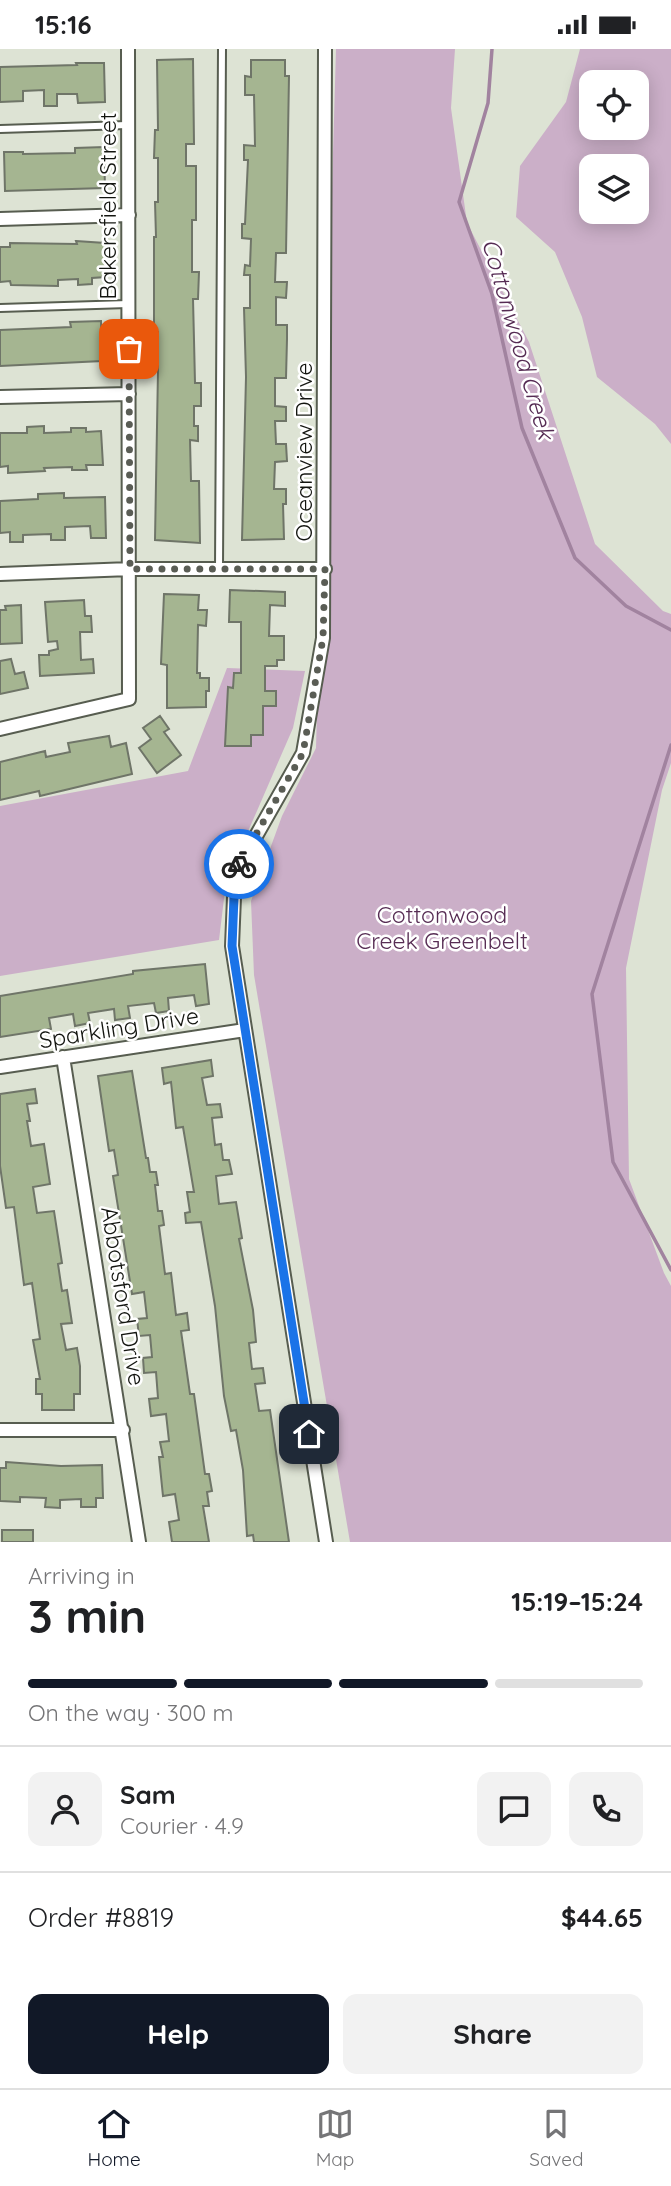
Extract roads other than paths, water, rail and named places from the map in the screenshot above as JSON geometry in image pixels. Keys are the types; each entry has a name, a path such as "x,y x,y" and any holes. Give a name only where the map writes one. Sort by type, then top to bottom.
{"street":[{"name":"Bakersfield Street","path":"0,729 129,699 128,49"},
{"name":"Oceanview Drive","path":"325,49 323,638 303,753 235,873 232,946 326,1542"},
{"path":"0,219 129,215"},
{"path":"0,397 129,394"},
{"path":"0,575 130,569 325,569"},
{"name":"Sparkling Drive","path":"0,1067 245,1030"},
{"name":"Abbotsford Drive","path":"63,1057 139,1542"},
{"path":"0,1430 123,1430"}],"lane":[{"path":"219,568 222,49"},
{"path":"0,129 129,125"},
{"path":"0,307 130,304"}],"waterway":[{"name":"Cottonwood Creek","path":"492,49 488,103 459,202 492,294 522,428 575,558 626,606 671,630"},
{"name":"Cottonwood Creek","path":"671,745 592,994 613,1162 671,1270"}],"park label":[{"name":"Cottonwood Creek Greenbelt","path":"442,928"}]}
